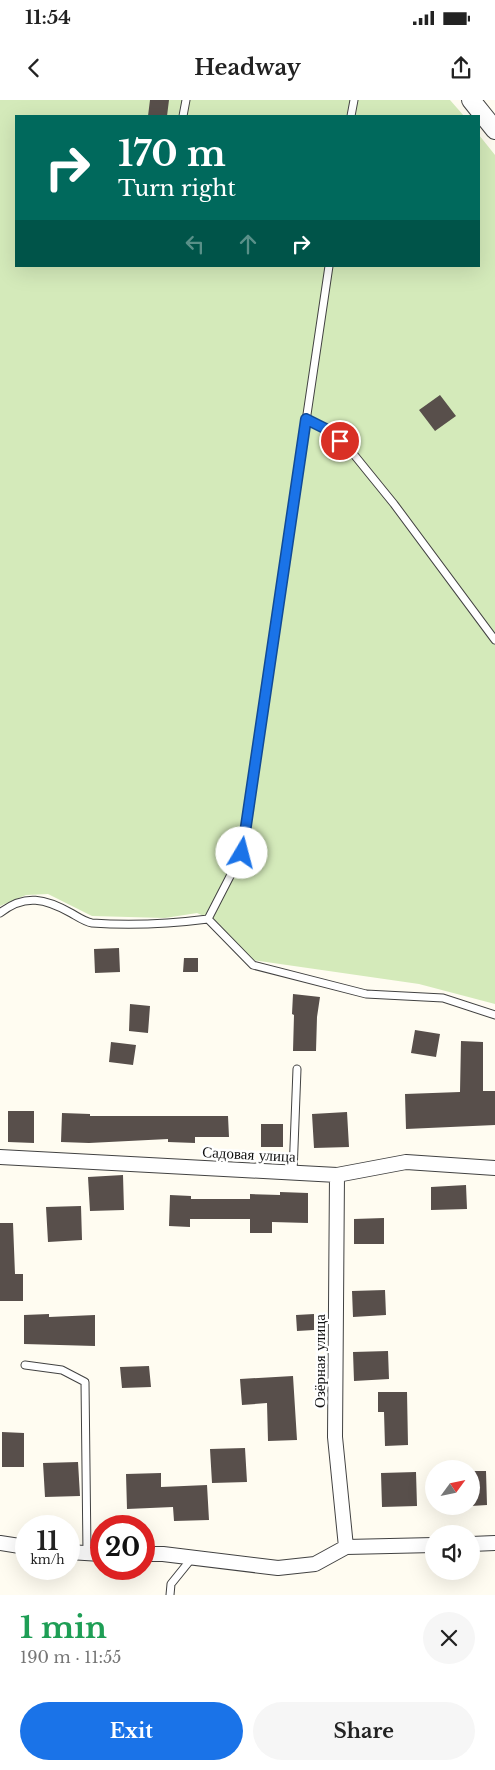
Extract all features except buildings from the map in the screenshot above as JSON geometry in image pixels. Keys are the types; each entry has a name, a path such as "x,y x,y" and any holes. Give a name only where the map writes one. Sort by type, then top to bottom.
{"street":[{"path":"472,100 495,130"},
{"name":"Садовая улица","path":"0,1157 337,1175 406,1162 495,1168"},
{"name":"Озёрная улица","path":"337,1175 335,1437 346,1547"},
{"path":"0,1543 15,1545"},
{"path":"480,1544 495,1543"},
{"path":"155,1555 278,1568 315,1564 346,1547 425,1545"},
{"path":"80,1553 87,1554"}],"lane":[{"path":"183,115 186,100"},
{"path":"351,115 354,100"},
{"path":"208,920 242,853 329,267"},
{"path":"306,419 330,431 351,451 394,504 495,640"},
{"path":"0,913 8,906 29,900 51,902 89,923 154,925 208,920"},
{"path":"208,920 253,965 366,994 443,998 495,1015"},
{"path":"293,1173 297,1069"},
{"path":"25,1365 62,1370 85,1382 87,1554"},
{"path":"170,1595 171,1584 192,1558"}],"green space":[{"path":"0,100 450,100 463,115 15,115 15,267 480,267 480,136 495,155 495,1004 419,984 252,960 217,922 197,913 165,918 92,916 48,894 26,895 0,906"}],"route":[{"path":"242,853 306,419 330,431 340,441"}]}
